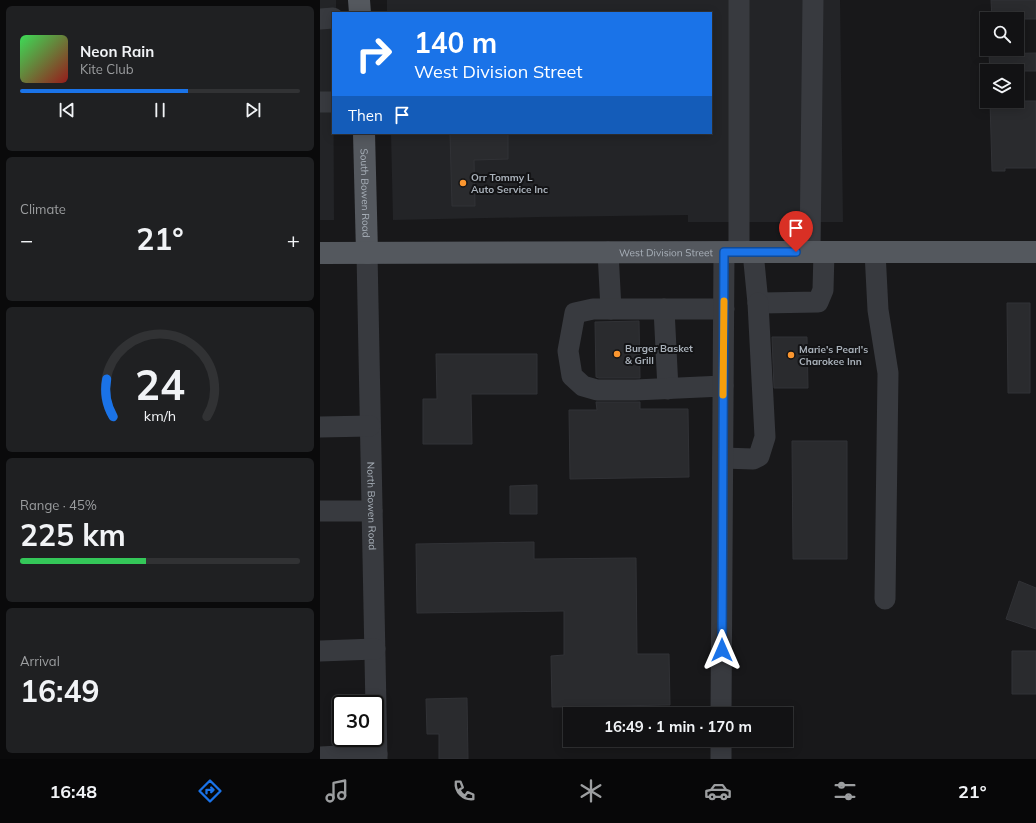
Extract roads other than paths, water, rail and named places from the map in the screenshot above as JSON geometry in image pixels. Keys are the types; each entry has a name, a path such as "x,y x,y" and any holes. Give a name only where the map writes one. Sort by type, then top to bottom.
{"main road":[{"path":"359,0 360,12"},
{"name":"South Bowen Road","path":"364,134 367,253"},
{"name":"West Division Street","path":"320,253 1036,252"}],"street":[{"path":"721,707 724,309 739,252 739,0"},
{"path":"758,303 818,302 823,290 817,252 813,0"},
{"path":"320,19 332,18"},
{"path":"320,102 332,102"},
{"path":"608,252 611,309"},
{"path":"723,458 753,459 758,456 765,437 758,303 739,252"},
{"path":"875,252 878,310 888,373 885,599"},
{"name":"North Bowen Road","path":"367,253 377,756"},
{"path":"724,309 593,309 575,312 568,351 572,376 583,386 597,390 668,389 724,386"},
{"path":"664,309 668,389"},
{"path":"320,427 370,426"},
{"path":"320,511 372,511"},
{"path":"320,651 375,649"},
{"path":"721,747 721,759"},
{"path":"320,757 377,756"}],"place":[{"name":"Orr Tommy L Auto Service Inc","path":"463,183"},
{"name":"Burger Basket & Grill","path":"617,354"},
{"name":"Marie's Pearl's Charokee Inn","path":"791,355"}]}
